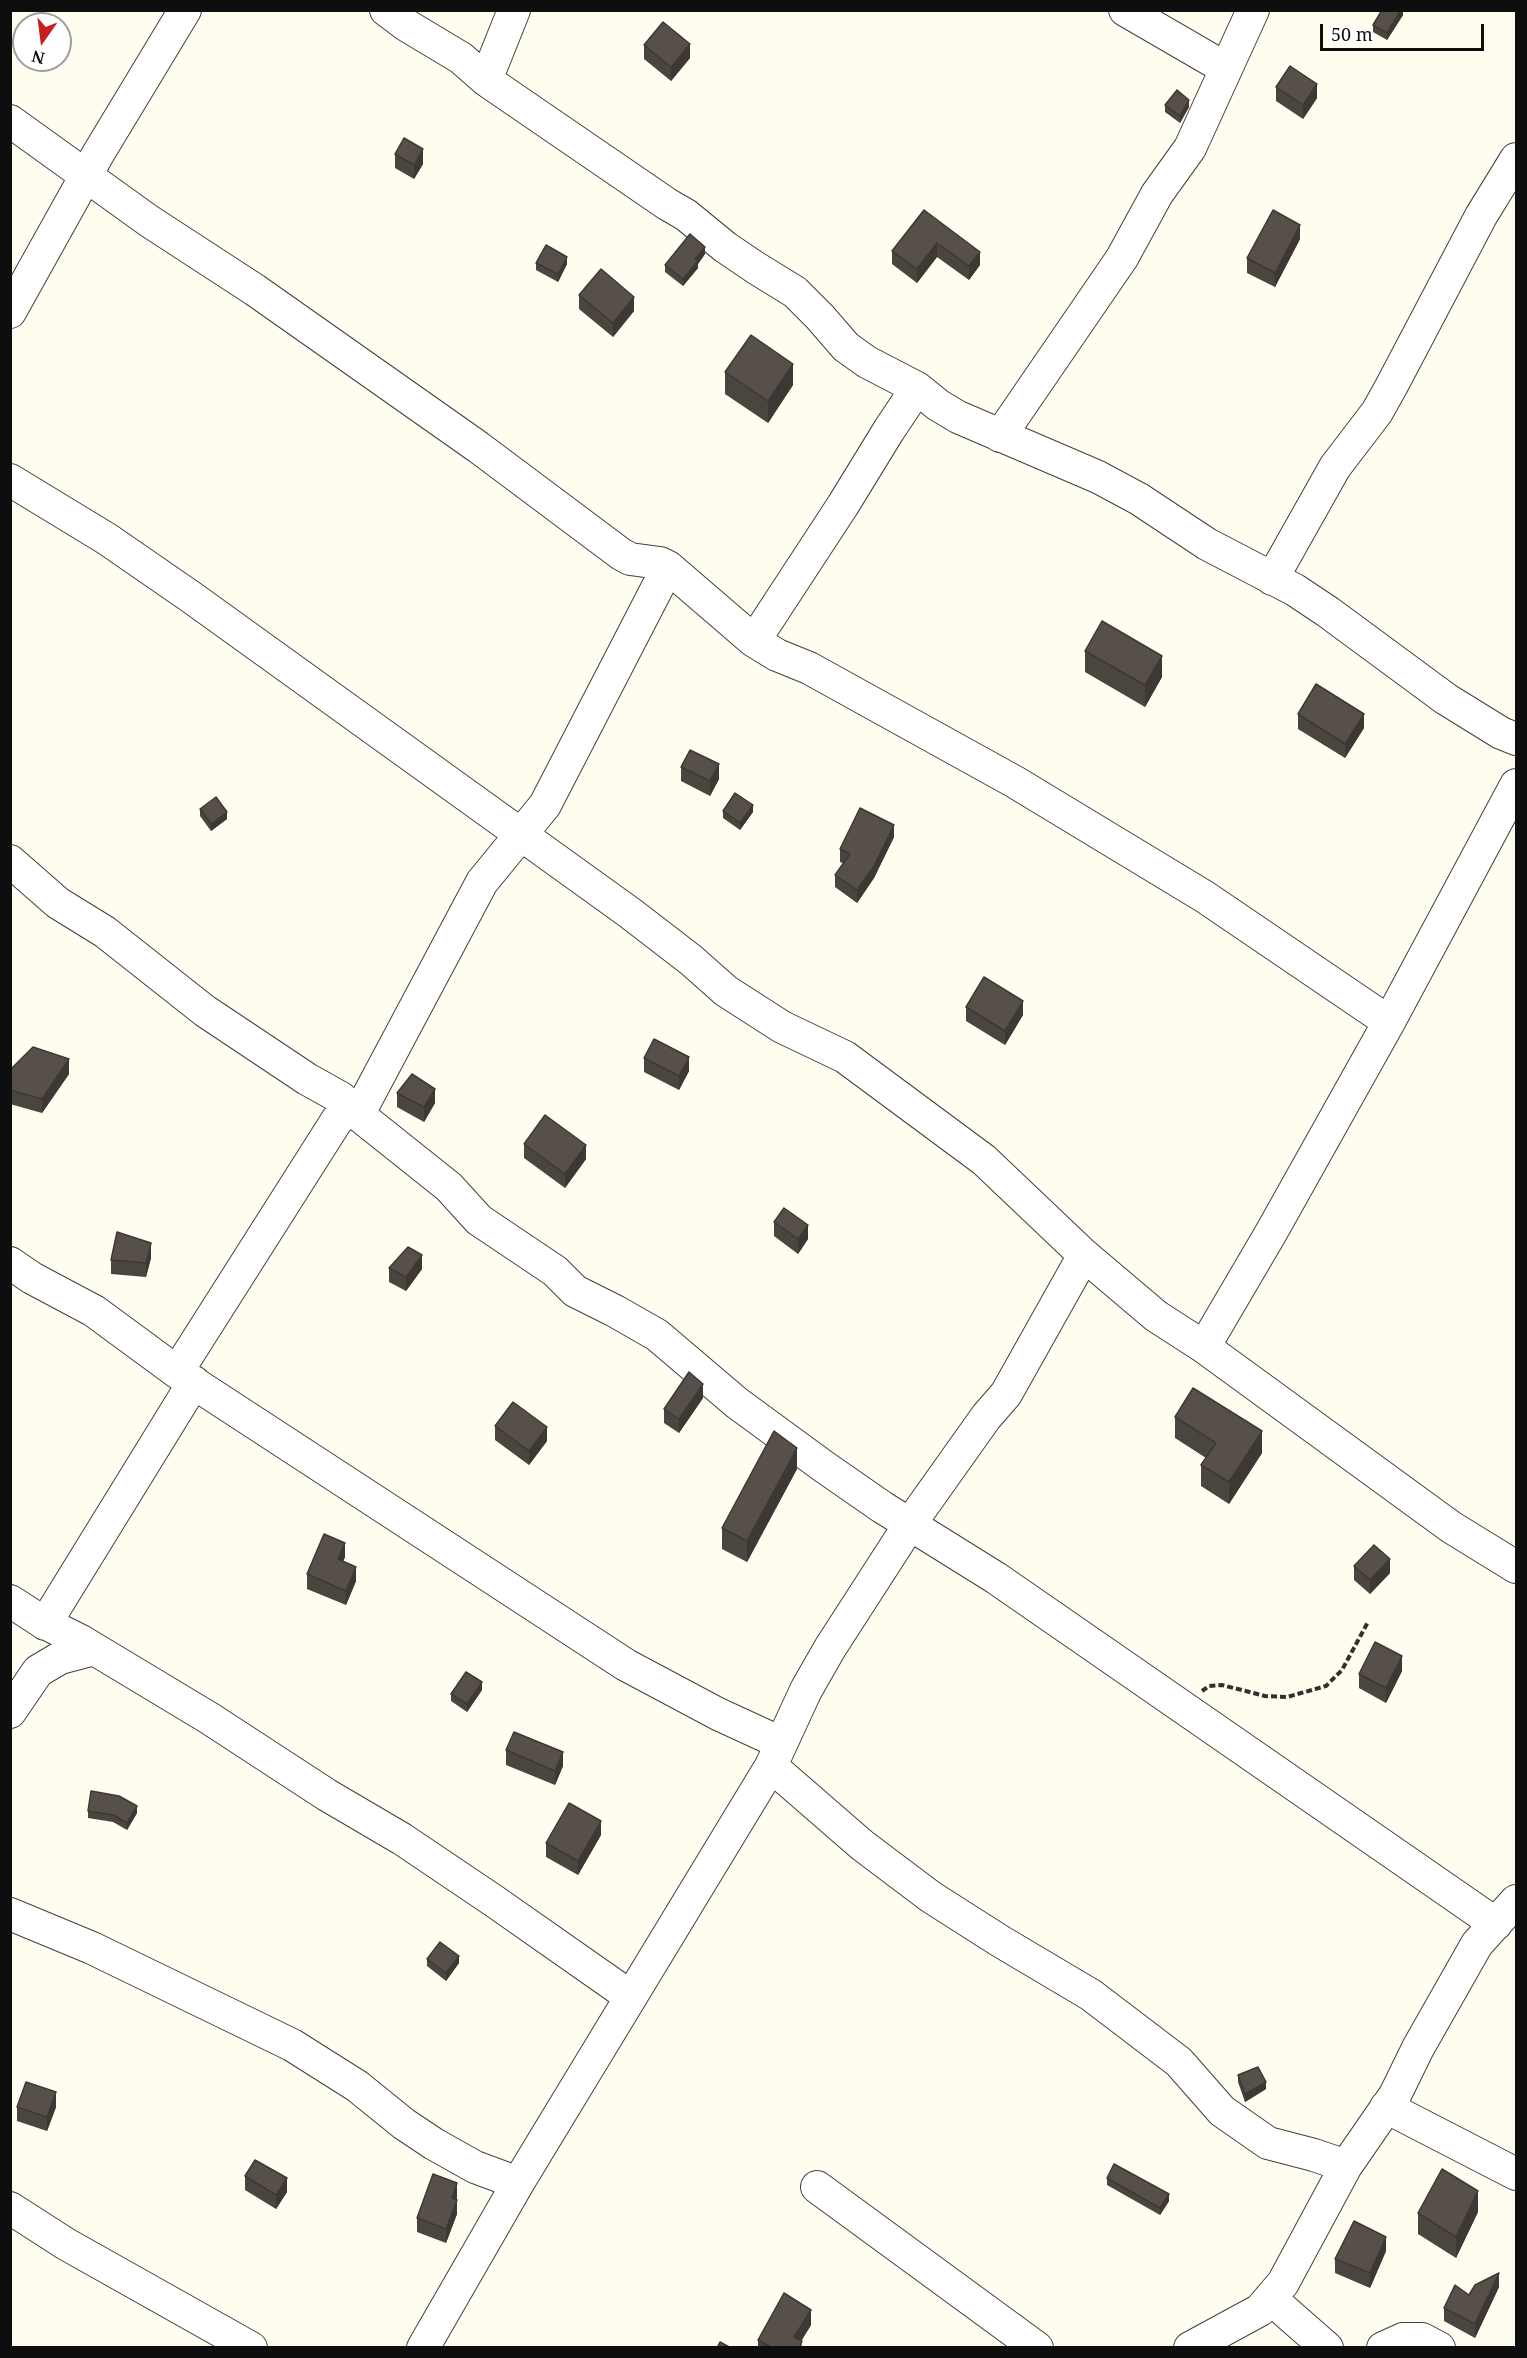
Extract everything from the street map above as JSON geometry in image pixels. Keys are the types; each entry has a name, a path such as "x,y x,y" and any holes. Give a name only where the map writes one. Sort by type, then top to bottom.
{"street":[{"path":"10,312 87,175 185,10"},
{"path":"386,10 406,25 461,58 486,80 686,215 749,264 795,292 846,347 860,357 917,388 958,417 1098,477 1125,491 1207,544 1295,590 1446,699 1516,740"},
{"path":"486,80 514,10"},
{"path":"1125,10 1226,68"},
{"path":"1000,436 1122,258 1157,194 1190,147 1253,10"},
{"path":"10,121 149,221 255,290 478,447 621,554 630,559 660,562 668,567 754,642 777,655 809,668 1015,782 1205,897 1389,1022"},
{"path":"1272,579 1335,467 1382,403 1482,216 1516,159"},
{"path":"754,642 917,388"},
{"path":"10,480 107,539 521,834 630,913 691,960 726,991 782,1027 845,1057 984,1160 1084,1255 1156,1316 1204,1347 1451,1527 1516,1568"},
{"path":"38,1671 43,1623 337,1120 354,1111 482,882 545,805 668,567"},
{"path":"1204,1347 1389,1022 1516,785"},
{"path":"10,861 58,903 105,932 206,1011 307,1079 341,1098 449,1187 479,1220 555,1271 575,1291 657,1335 767,1426 882,1507 996,1578 1185,1708 1509,1910 1478,1944 1455,1981 1395,2095 1346,2166 1283,2283 1260,2310 1190,2348"},
{"path":"423,2348 518,2183 776,1755 806,1690 830,1648 910,1524 986,1418 1006,1394 1084,1255"},
{"path":"10,1263 32,1278 94,1311 185,1377 626,1665 718,1714 776,1755 862,1845 931,1897 1091,1995 1179,2061 1222,2111 1268,2143 1346,2166"},
{"path":"10,1601 43,1623 94,1649 209,1718 327,1795 402,1839 494,1900 631,1997"},
{"path":"10,1712 38,1671 60,1658 94,1649"},
{"path":"10,1914 92,1948 292,2045 357,2086 404,2124 434,2144 475,2167 518,2183"},
{"path":"1386,2107 1516,2174"},
{"path":"817,2187 1037,2348"},
{"path":"10,2208 66,2244 251,2348"},
{"path":"1270,2298 1327,2348"},
{"path":"1383,2348 1403,2339 1422,2339 1439,2348"}],"path":[{"path":"1185,1708 1209,1686 1222,1685 1265,1696 1287,1697 1326,1686 1341,1670 1368,1622"}],"building":[{"path":"1382,10 1401,10 1387,33 1373,25"},
{"path":"663,22 690,44 671,67 644,45"},
{"path":"1290,66 1317,84 1303,105 1276,87"},
{"path":"1177,90 1189,100 1180,116 1165,105"},
{"path":"404,138 423,149 414,165 395,154"},
{"path":"924,210 980,252 969,266 937,243 917,269 892,251"},
{"path":"1273,210 1300,225 1275,273 1247,258"},
{"path":"690,234 705,247 695,259 698,261 683,279 665,265"},
{"path":"546,245 567,257 558,274 536,263"},
{"path":"601,269 634,297 613,323 579,295"},
{"path":"751,335 793,364 768,401 725,372"},
{"path":"1102,621 1162,656 1145,685 1085,651"},
{"path":"1316,684 1364,714 1345,744 1298,714"},
{"path":"690,750 719,764 710,781 681,767"},
{"path":"735,793 753,805 740,823 723,811"},
{"path":"216,797 227,812 211,824 200,809"},
{"path":"860,808 894,825 874,866 857,890 835,875 850,854 840,849"},
{"path":"984,977 1023,1001 1005,1031 966,1007"},
{"path":"654,1039 689,1057 679,1076 644,1058"},
{"path":"33,1047 69,1059 42,1099 10,1090 10,1070"},
{"path":"412,1074 435,1089 424,1107 397,1093"},
{"path":"545,1115 586,1145 565,1174 524,1144"},
{"path":"784,1208 808,1225 798,1239 774,1222"},
{"path":"117,1232 151,1243 146,1263 111,1260"},
{"path":"408,1247 422,1255 406,1277 389,1268"},
{"path":"689,1372 703,1384 679,1419 664,1409"},
{"path":"1193,1388 1262,1431 1229,1482 1201,1465 1216,1443 1175,1417"},
{"path":"513,1402 547,1427 529,1451 495,1426"},
{"path":"774,1431 797,1448 747,1541 722,1528"},
{"path":"324,1534 345,1543 338,1559 356,1567 346,1591 307,1574"},
{"path":"1374,1545 1390,1559 1370,1580 1354,1566"},
{"path":"1375,1642 1402,1656 1386,1688 1359,1674"},
{"path":"466,1672 482,1682 467,1704 451,1694"},
{"path":"514,1732 563,1752 555,1771 506,1750"},
{"path":"91,1791 119,1796 137,1806 127,1823 113,1815 88,1811"},
{"path":"569,1803 601,1821 578,1861 546,1843"},
{"path":"440,1942 459,1956 446,1973 427,1959"},
{"path":"1258,2067 1266,2082 1245,2094 1238,2075"},
{"path":"26,2082 56,2092 47,2117 17,2107"},
{"path":"255,2160 287,2178 276,2195 245,2176"},
{"path":"1114,2164 1169,2194 1160,2208 1107,2178"},
{"path":"1442,2169 1478,2191 1456,2237 1418,2213"},
{"path":"433,2174 457,2183 452,2198 457,2200 446,2229 417,2218"},
{"path":"1354,2221 1386,2237 1370,2273 1335,2259"},
{"path":"1499,2273 1475,2324 1444,2308 1455,2285 1469,2295 1475,2285"},
{"path":"784,2293 811,2310 794,2337 802,2341 799,2348 773,2348 758,2340"},
{"path":"720,2342 731,2348 717,2348"}]}
